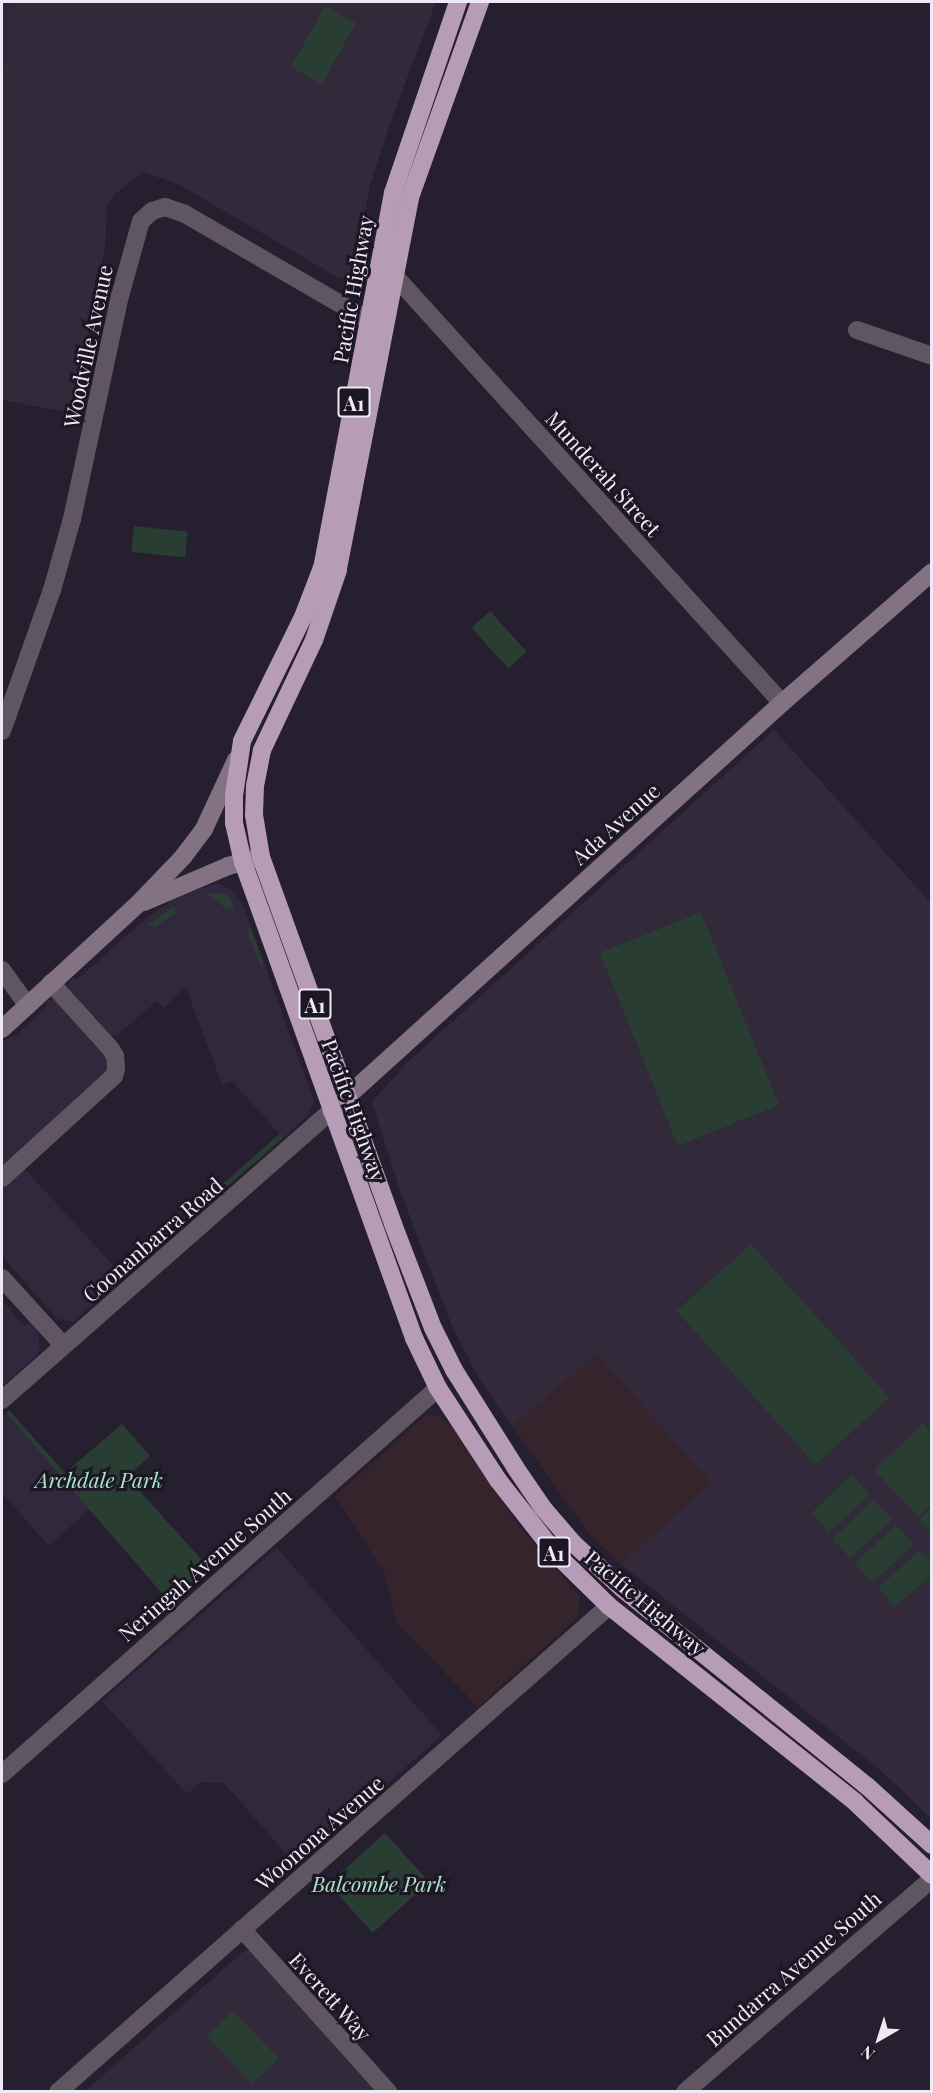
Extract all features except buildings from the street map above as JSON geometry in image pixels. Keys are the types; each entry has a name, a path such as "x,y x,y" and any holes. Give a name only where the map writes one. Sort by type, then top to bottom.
{"highway":[{"name":"Pacific Highway","path":"458,2 393,193 323,565 303,617 242,741 234,796 234,823 243,862 414,1338 438,1388 528,1521 556,1554 609,1606 855,1802 932,1877"},
{"name":"Pacific Highway","path":"480,2 419,167 393,274 338,570 314,640 262,750 255,786 254,815 261,857 389,1214 433,1328 485,1421 543,1508 573,1543 624,1590 867,1785 932,1845"}],"street":[{"name":"Woodville Avenue","path":"2,730 52,591 72,519 120,296 141,221 152,211 165,207 185,214 368,320"},
{"name":"Munderah Street","path":"393,274 782,703"},
{"path":"857,330 932,356"},
{"name":"Ada Avenue","path":"331,1111 782,703 932,572"},
{"path":"2,1029 137,905 199,836 225,787 242,741"},
{"path":"137,905 243,862 261,857"},
{"path":"2,970 28,1006"},
{"path":"2,1178 114,1076 116,1069 115,1056 110,1048 51,983"},
{"name":"Coonanbarra Road","path":"2,1400 331,1111"},
{"path":"2,1278 63,1345"},
{"name":"Neringah Avenue South","path":"2,1774 438,1388"},
{"name":"Woonona Avenue","path":"58,2091 609,1606"},
{"name":"Bundarra Avenue South","path":"685,2091 932,1877"},
{"name":"Everett Way","path":"242,1929 388,2091"}],"shaded area":[{"path":"2,2 17,2 2,73"},
{"path":"17,2 436,2 393,115 370,185 353,277 339,278 178,184 143,172 115,194 107,206 105,248 72,413 2,400 2,73"},
{"path":"774,730 931,903 931,1818 879,1769 621,1564 711,1483 597,1354 512,1426 478,1377 452,1326 400,1191 372,1102 409,1061"},
{"path":"216,883 232,890 242,902 314,1101 309,1114 283,1138 232,1081 222,1085 187,990 182,989 164,1008 157,1001 117,1035 112,1036 67,987 71,978 78,979 145,919 177,897"},
{"path":"54,998 108,1050 112,1067 2,1171 2,1040 15,1036 46,1008 48,1000"},
{"path":"22,1166 124,1277 73,1322 57,1319 2,1256 2,1185"},
{"path":"2,1300 24,1326 29,1322 38,1332 40,1349 38,1354 2,1386"},
{"path":"597,1353 711,1483 621,1564 590,1535 512,1426"},
{"path":"6,1413 90,1509 49,1546 2,1493 2,1417"},
{"path":"439,1415 450,1424 521,1529 580,1597 578,1617 478,1707 397,1623 384,1572 335,1496 425,1416"},
{"path":"277,1548 442,1735 296,1865 224,1783 201,1782 187,1794 102,1701"},
{"path":"250,1950 379,2092 84,2092 244,1951"}],"green space":[{"path":"325,6 356,23 322,84 291,67"},
{"path":"134,526 188,532 185,558 131,552"},
{"path":"490,611 527,652 508,669 471,628"},
{"path":"217,893 228,896 235,908 228,910 207,894"},
{"path":"175,906 175,914 155,927 148,924"},
{"path":"701,912 779,1105 678,1146 600,953"},
{"path":"250,927 263,965 260,965 247,932"},
{"path":"279,1134 283,1138 207,1204 204,1201"},
{"path":"182,1212 117,1271 116,1269"},
{"path":"184,1216 186,1220 125,1276 122,1271"},
{"path":"751,1244 890,1398 815,1465 677,1311"},
{"name":"Archdale Park","path":"9,1410 65,1473 122,1424 150,1456 127,1477 212,1571 173,1606 6,1413"},
{"path":"923,1423 931,1432 931,1504 918,1517 874,1470 898,1447 901,1450 899,1446"},
{"path":"852,1475 870,1494 829,1532 811,1513"},
{"path":"874,1500 892,1519 850,1558 832,1539"},
{"path":"931,1508 931,1533 919,1519"},
{"path":"896,1525 914,1544 872,1583 854,1564"},
{"path":"920,1550 931,1563 931,1575 895,1607 878,1588"},
{"name":"Balcombe Park","path":"385,1833 429,1882 373,1933 329,1884"},
{"path":"233,2011 279,2058 252,2084 206,2037"}]}
